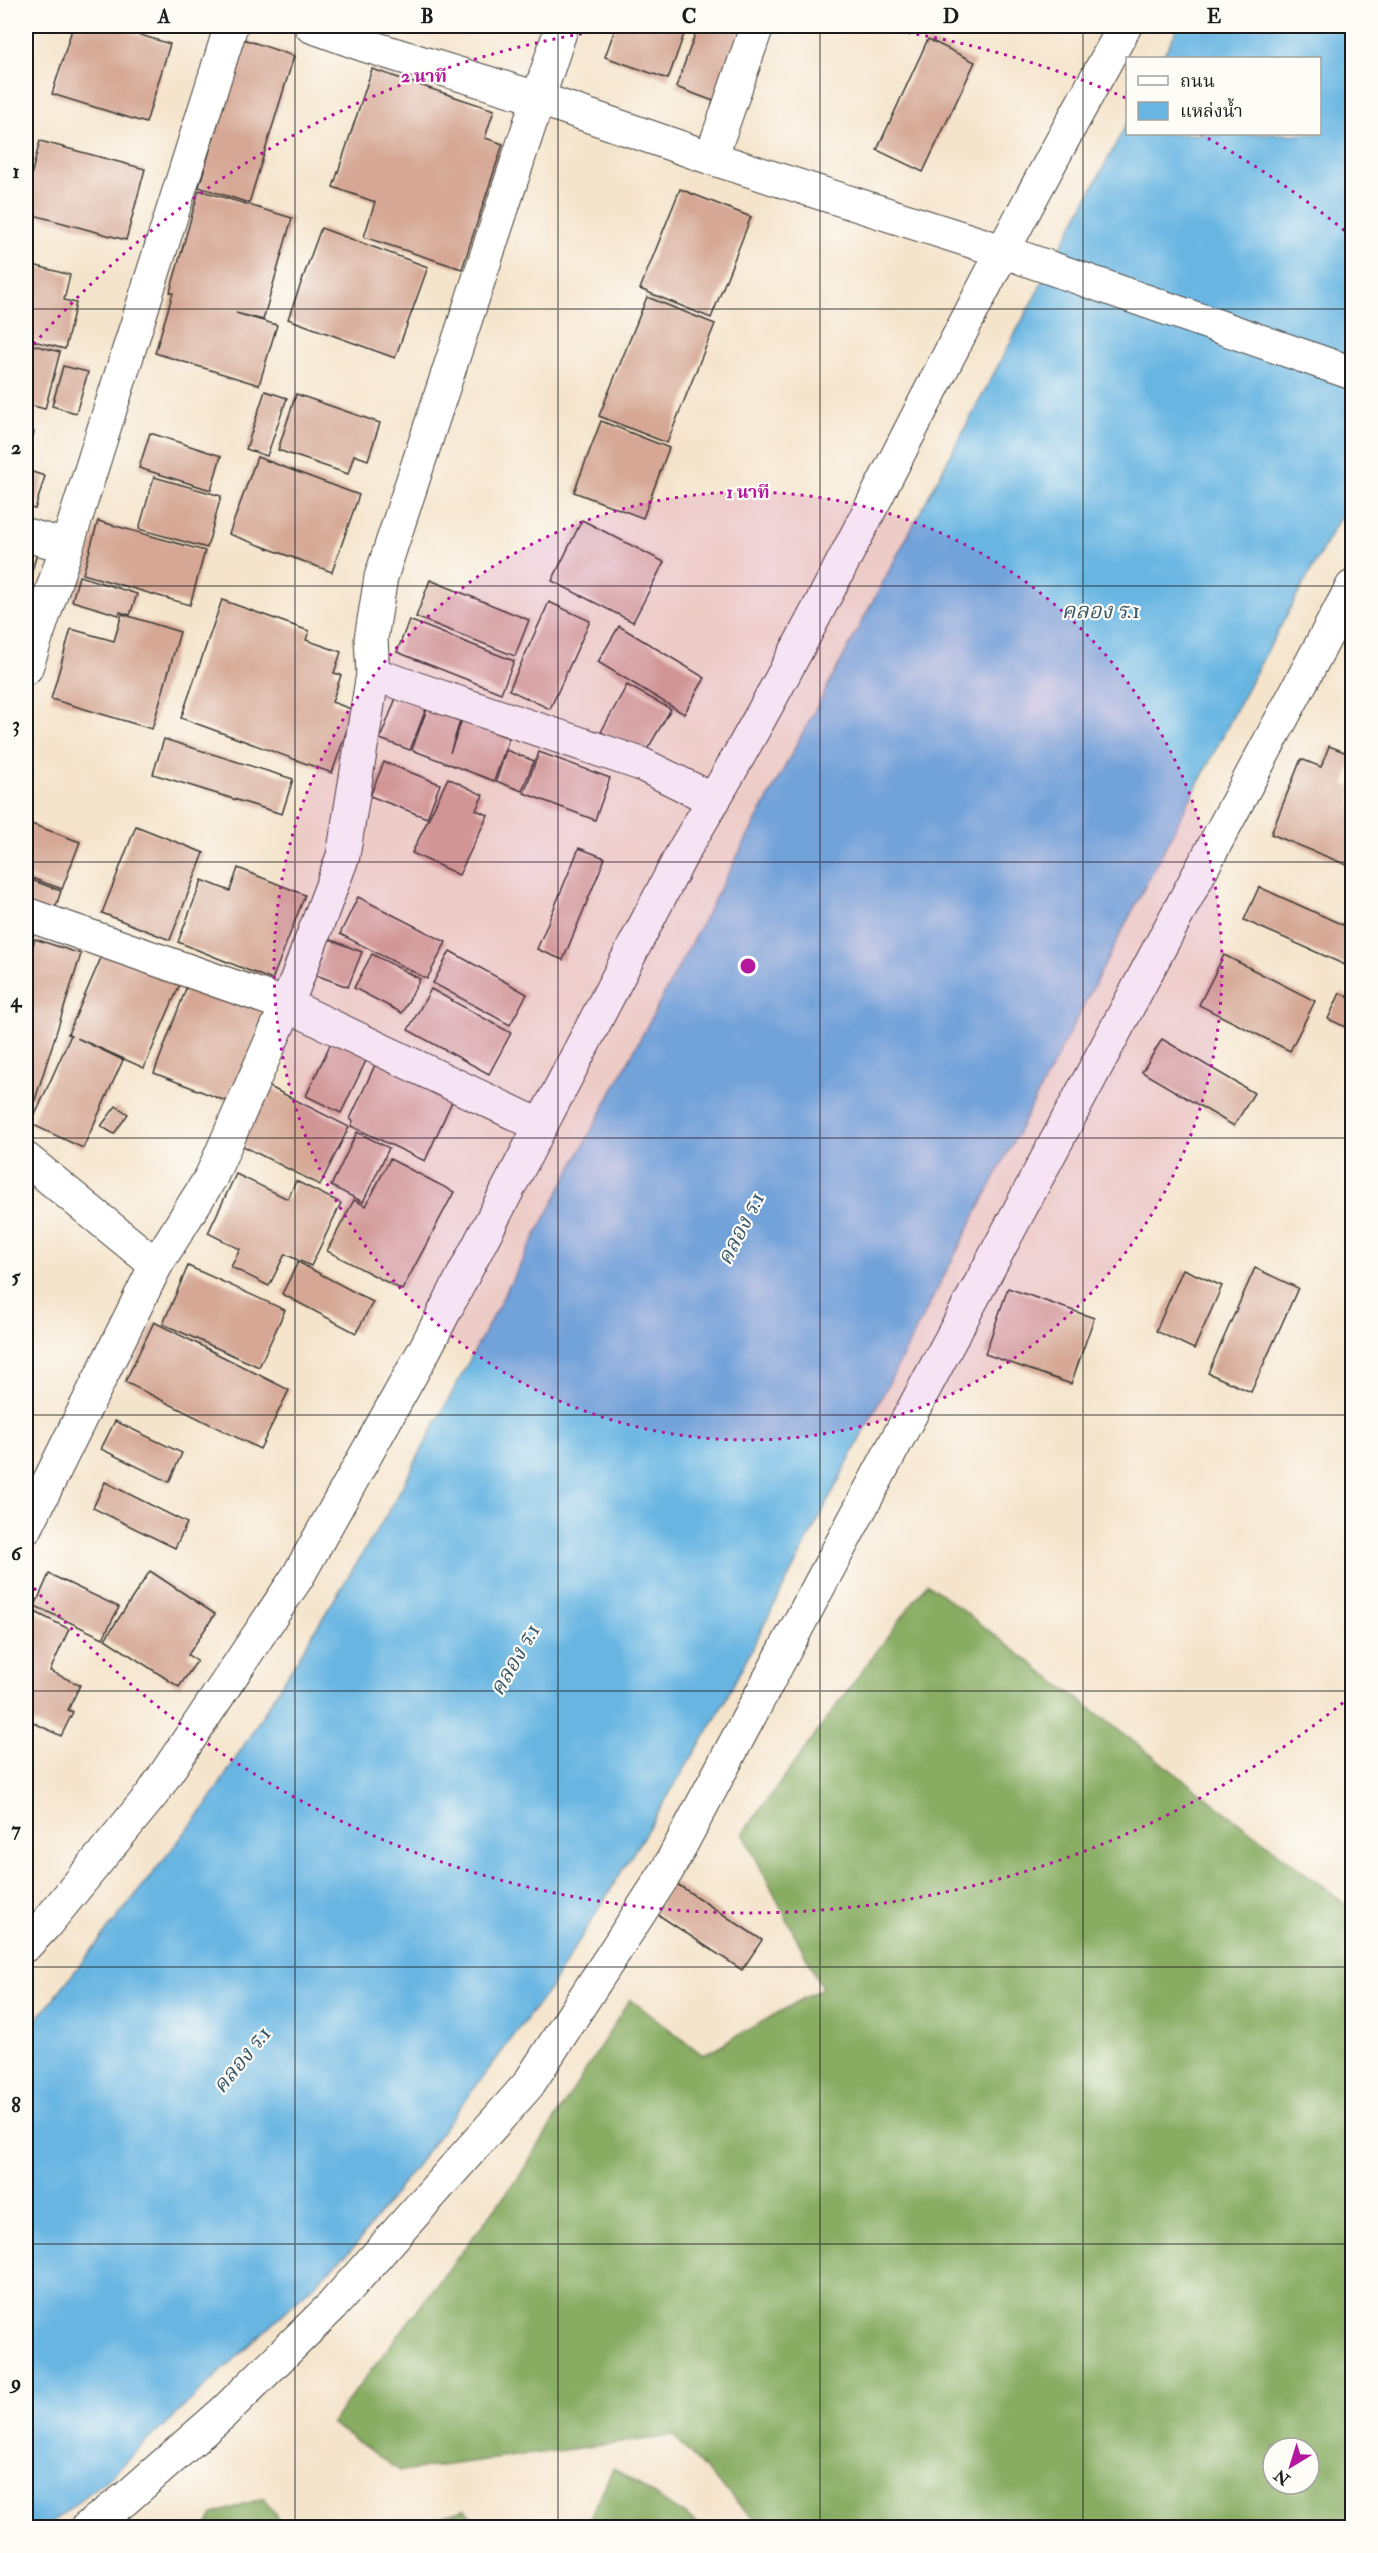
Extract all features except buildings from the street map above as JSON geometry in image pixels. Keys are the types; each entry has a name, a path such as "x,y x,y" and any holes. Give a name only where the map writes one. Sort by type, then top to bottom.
{"street":[{"path":"26,668 67,546 231,26"},
{"path":"311,26 1002,251 1353,373"},
{"path":"26,1528 156,1265 211,1178 287,1005 343,856 373,674 371,639 381,577 562,26"},
{"path":"711,158 757,26"},
{"path":"26,1945 153,1793 298,1576 425,1349 684,850 714,800 845,557 1002,251 1125,26"},
{"path":"26,535 67,546"},
{"path":"87,2528 124,2500 224,2412 332,2306 528,2085 668,1869 1353,587"},
{"path":"373,674 641,764 714,800"},
{"path":"26,914 287,1005 541,1126"},
{"path":"26,1159 156,1265"}],"green space":[{"path":"927,1583 1352,1909 1352,2527 761,2527 673,2436 400,2471 331,2423 519,2177 630,1999 703,2055 822,1988 743,1833"},
{"path":"613,2468 703,2527 586,2527"},
{"path":"264,2498 283,2527 207,2527 213,2514"},
{"path":"464,2510 486,2527 407,2527"}],"water":[{"name":"คลอง ร.1","path":"1179,26 1352,26 1352,495 1252,679 716,1718 550,1988 355,2246 105,2481 44,2528 26,2527 26,2033 207,1805 392,1506 1126,125 1126,135 1321,135 1321,57 1163,57"}]}
